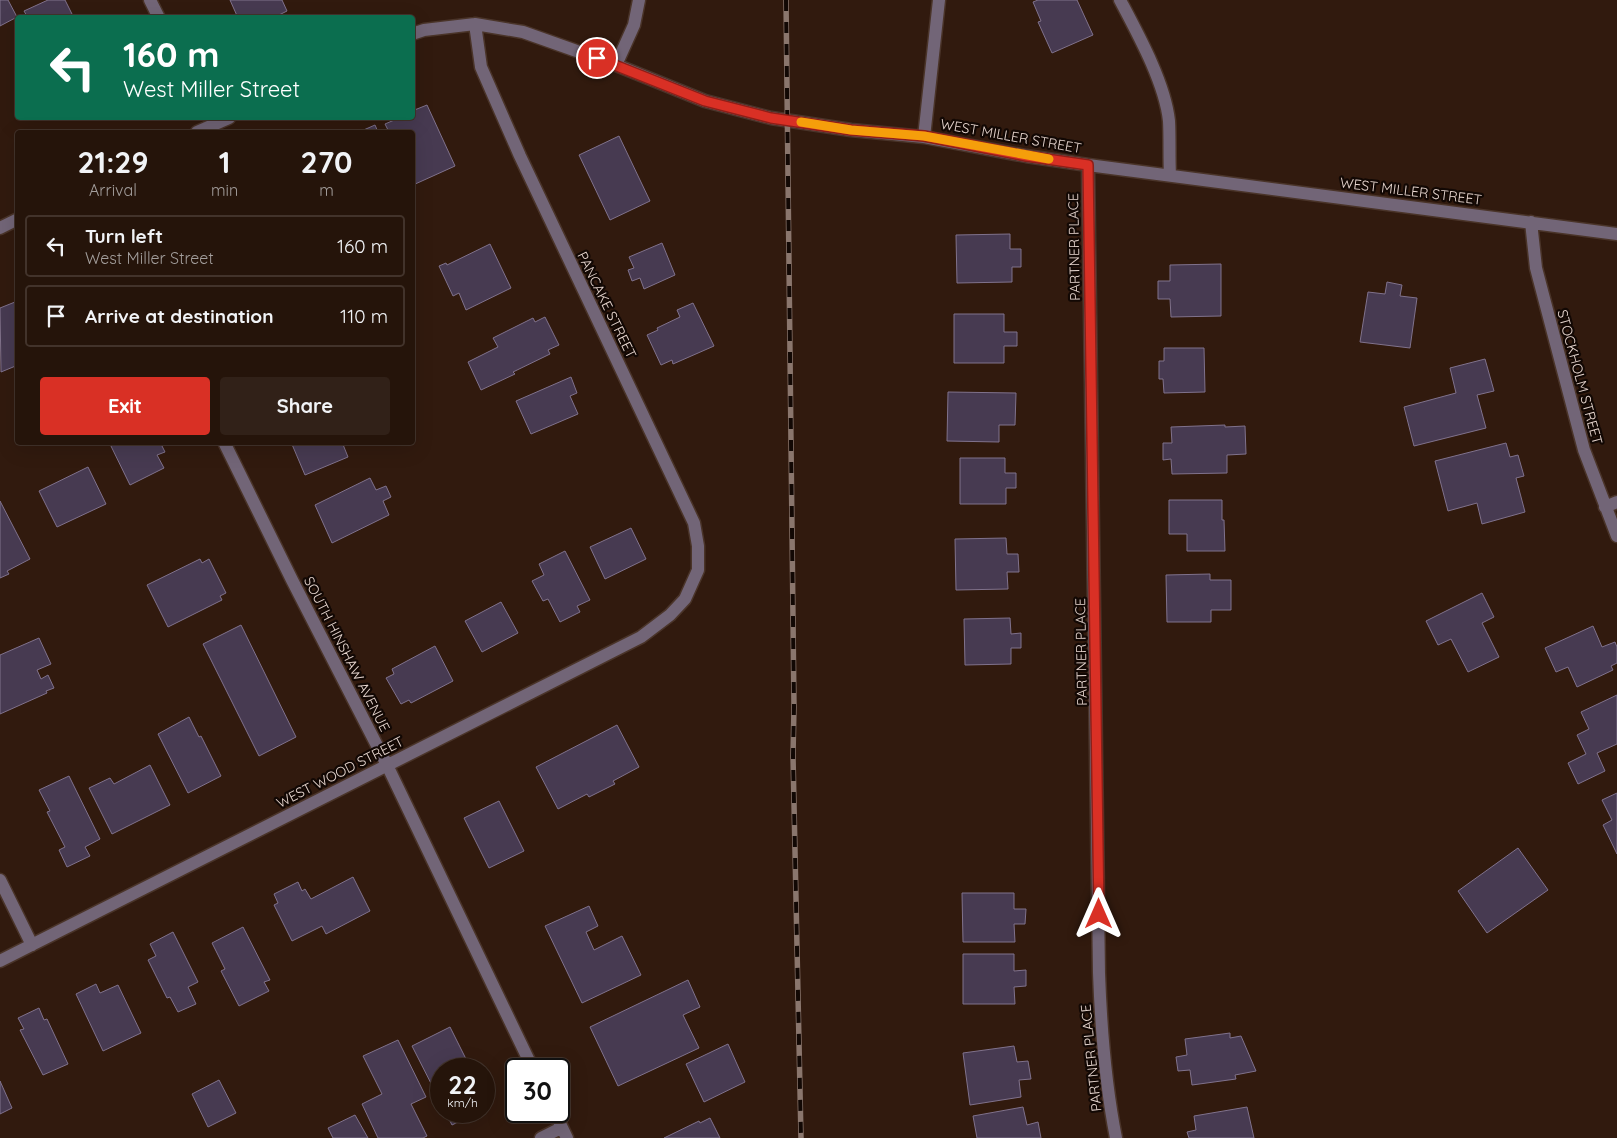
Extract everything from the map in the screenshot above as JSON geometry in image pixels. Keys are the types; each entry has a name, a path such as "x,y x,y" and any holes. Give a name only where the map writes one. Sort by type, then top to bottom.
{"street":[{"path":"150,0 158,15"},
{"path":"616,65 634,25 639,0"},
{"path":"924,136 940,0"},
{"path":"1120,0 1162,90 1169,120 1170,175"},
{"name":"WEST MILLER STREET","path":"415,33 424,30 475,24 523,32 616,65 705,101 771,118 851,130 924,136 1026,156 1088,165 1617,234"},
{"name":"PANCAKE STREET","path":"475,24 481,67 516,148 694,523 698,546 698,570 684,598"},
{"path":"200,130 212,121"},
{"name":"PARTNER PLACE","path":"1088,165 1099,973 1101,1030 1116,1138"},
{"path":"0,228 15,220"},
{"name":"STOCKHOLM STREET","path":"1531,222 1536,268 1584,450 1617,536"},
{"name":"SOUTH HINSHAW AVENUE","path":"225,445 387,765 528,1058"},
{"path":"1605,506 1617,502"},
{"name":"WEST WOOD STREET","path":"0,961 641,637 670,615 684,598"},
{"path":"0,880 32,945"},
{"path":"541,1138 564,1133"}],"building":[{"path":"0,0 8,0 16,15 15,18 0,26"},
{"path":"48,0 65,0 72,15 26,15 24,11"},
{"path":"230,0 282,0 287,11 279,15 237,15"},
{"path":"1038,0 1077,0 1093,35 1052,53 1038,22 1041,21 1033,2"},
{"path":"427,105 455,166 415,184 415,130 388,130 385,124 394,120 415,120 415,110"},
{"path":"375,125 377,130 364,130"},
{"path":"619,136 650,201 610,220 579,155"},
{"path":"1010,234 1010,249 1021,249 1021,267 1012,267 1012,282 957,283 956,235"},
{"path":"662,243 675,275 644,289 640,278 632,281 628,270 634,268 629,257"},
{"path":"490,244 511,288 466,310 459,293 453,296 439,266 446,263 447,265"},
{"path":"1221,264 1221,316 1171,317 1170,299 1158,299 1158,281 1170,281 1170,265"},
{"path":"1387,282 1402,285 1400,296 1417,298 1410,348 1360,342 1368,292 1385,294"},
{"path":"15,302 15,366 1,372 0,308"},
{"path":"693,303 714,346 673,364 672,360 661,365 647,335 680,317 677,310"},
{"path":"954,314 1004,314 1004,332 1017,332 1017,346 1004,346 1004,363 954,363"},
{"path":"545,317 559,345 548,350 550,354 513,372 515,374 481,390 468,362 498,347 493,338 533,318 535,322"},
{"path":"1164,348 1204,348 1205,392 1164,393 1163,379 1159,379 1159,361 1164,361"},
{"path":"1485,359 1494,391 1477,395 1486,428 1414,446 1404,407 1456,393 1450,368"},
{"path":"571,377 577,393 570,396 578,414 531,434 516,401"},
{"path":"948,392 1016,393 1015,425 999,425 999,442 947,441"},
{"path":"1225,425 1225,427 1245,426 1246,454 1227,455 1227,473 1172,474 1171,459 1163,460 1163,443 1172,443 1171,427"},
{"path":"1506,443 1510,457 1518,455 1524,476 1516,478 1525,512 1482,524 1477,503 1448,511 1435,461"},
{"path":"110,445 162,445 165,452 157,455 164,468 130,485"},
{"path":"292,445 343,445 348,457 305,475"},
{"path":"960,458 1005,458 1005,473 1016,473 1016,488 1006,488 1006,504 960,504"},
{"path":"88,467 106,504 57,527 39,491"},
{"path":"370,478 376,490 386,486 391,497 383,501 389,515 332,543 315,505"},
{"path":"1169,500 1222,500 1225,551 1187,551 1187,534 1169,534"},
{"path":"0,501 30,559 7,571 9,574 0,578"},
{"path":"631,528 646,559 605,579 590,547"},
{"path":"1006,538 1007,554 1018,554 1019,572 1007,572 1008,589 956,590 955,539"},
{"path":"565,551 590,600 577,606 580,612 560,622 548,599 543,601 532,581 544,575 539,564"},
{"path":"200,559 202,563 209,559 226,593 220,596 222,600 168,627 147,585"},
{"path":"1210,574 1210,580 1231,580 1231,610 1211,610 1211,622 1167,622 1166,575"},
{"path":"1482,593 1494,617 1482,623 1499,657 1468,672 1451,639 1438,645 1426,621"},
{"path":"501,602 518,633 482,652 465,621"},
{"path":"1010,618 1011,634 1021,633 1021,648 1011,648 1011,664 965,665 964,619"},
{"path":"241,625 296,737 259,756 203,644"},
{"path":"1593,626 1602,647 1615,642 1617,647 1617,663 1611,666 1613,670 1577,687 1568,667 1556,672 1545,648"},
{"path":"39,638 51,664 37,670 41,679 48,675 54,688 0,714 0,655"},
{"path":"435,646 453,681 411,703 409,700 401,704 386,678 394,674 392,669"},
{"path":"1617,695 1617,744 1597,753 1605,771 1578,784 1568,763 1586,754 1577,735 1589,729 1581,712"},
{"path":"189,717 221,776 188,793 158,734"},
{"path":"617,725 639,767 613,781 615,784 589,797 587,794 558,809 536,767"},
{"path":"150,765 170,805 112,834 89,788 110,778 114,784"},
{"path":"69,776 100,839 85,847 90,856 67,867 59,850 65,847 47,812 50,811 39,790"},
{"path":"1617,793 1617,854 1603,825 1612,820 1602,800"},
{"path":"499,801 524,851 489,868 464,818"},
{"path":"1518,848 1548,890 1487,933 1458,891"},
{"path":"353,877 370,911 326,934 322,926 292,941 274,905 278,903 274,894 298,882 302,891 305,889 311,899"},
{"path":"962,893 1014,893 1014,909 1026,909 1025,924 1014,924 1015,942 963,942"},
{"path":"589,906 598,926 586,932 594,950 622,936 641,975 582,1003 545,926"},
{"path":"243,927 270,980 264,982 269,991 239,1006 221,971 225,969 212,943"},
{"path":"173,932 198,982 188,987 196,1004 178,1012 170,997 167,998 148,960 156,956 150,944"},
{"path":"963,954 1014,954 1014,971 1026,970 1026,986 1014,987 1015,1004 963,1004"},
{"path":"688,980 700,1007 683,1015 699,1048 618,1086 590,1027"},
{"path":"96,984 100,993 118,985 141,1033 103,1051 76,994"},
{"path":"39,1008 44,1020 47,1019 68,1064 43,1075 20,1030 24,1029 18,1018"},
{"path":"450,1027 466,1058 430,1058 430,1081 412,1046"},
{"path":"1230,1033 1230,1038 1241,1036 1256,1071 1235,1075 1236,1079 1192,1085 1190,1070 1178,1071 1176,1057 1187,1055 1185,1039"},
{"path":"398,1040 426,1097 411,1104 427,1136 423,1138 378,1138 362,1104 382,1094 363,1056"},
{"path":"728,1044 745,1082 704,1102 686,1064"},
{"path":"1014,1046 1017,1062 1028,1061 1031,1079 1019,1080 1021,1097 970,1105 963,1053"},
{"path":"219,1080 236,1113 208,1127 192,1094"},
{"path":"0,1081 12,1108 0,1114"},
{"path":"1023,1107 1027,1125 1038,1122 1041,1138 977,1138 973,1116"},
{"path":"1247,1107 1254,1138 1189,1138 1187,1132 1196,1130 1194,1116"},
{"path":"355,1115 368,1138 333,1138 328,1128"},
{"path":"710,1118 720,1138 664,1138 699,1121 700,1123"}],"railway":[{"path":"786,0 793,756 801,1138"}],"slow traffic":[{"path":"801,122 851,130 924,136 1049,159"}],"route":[{"path":"597,58 705,101 771,118 851,130 924,136 1026,156 1088,165 1099,914"}]}
